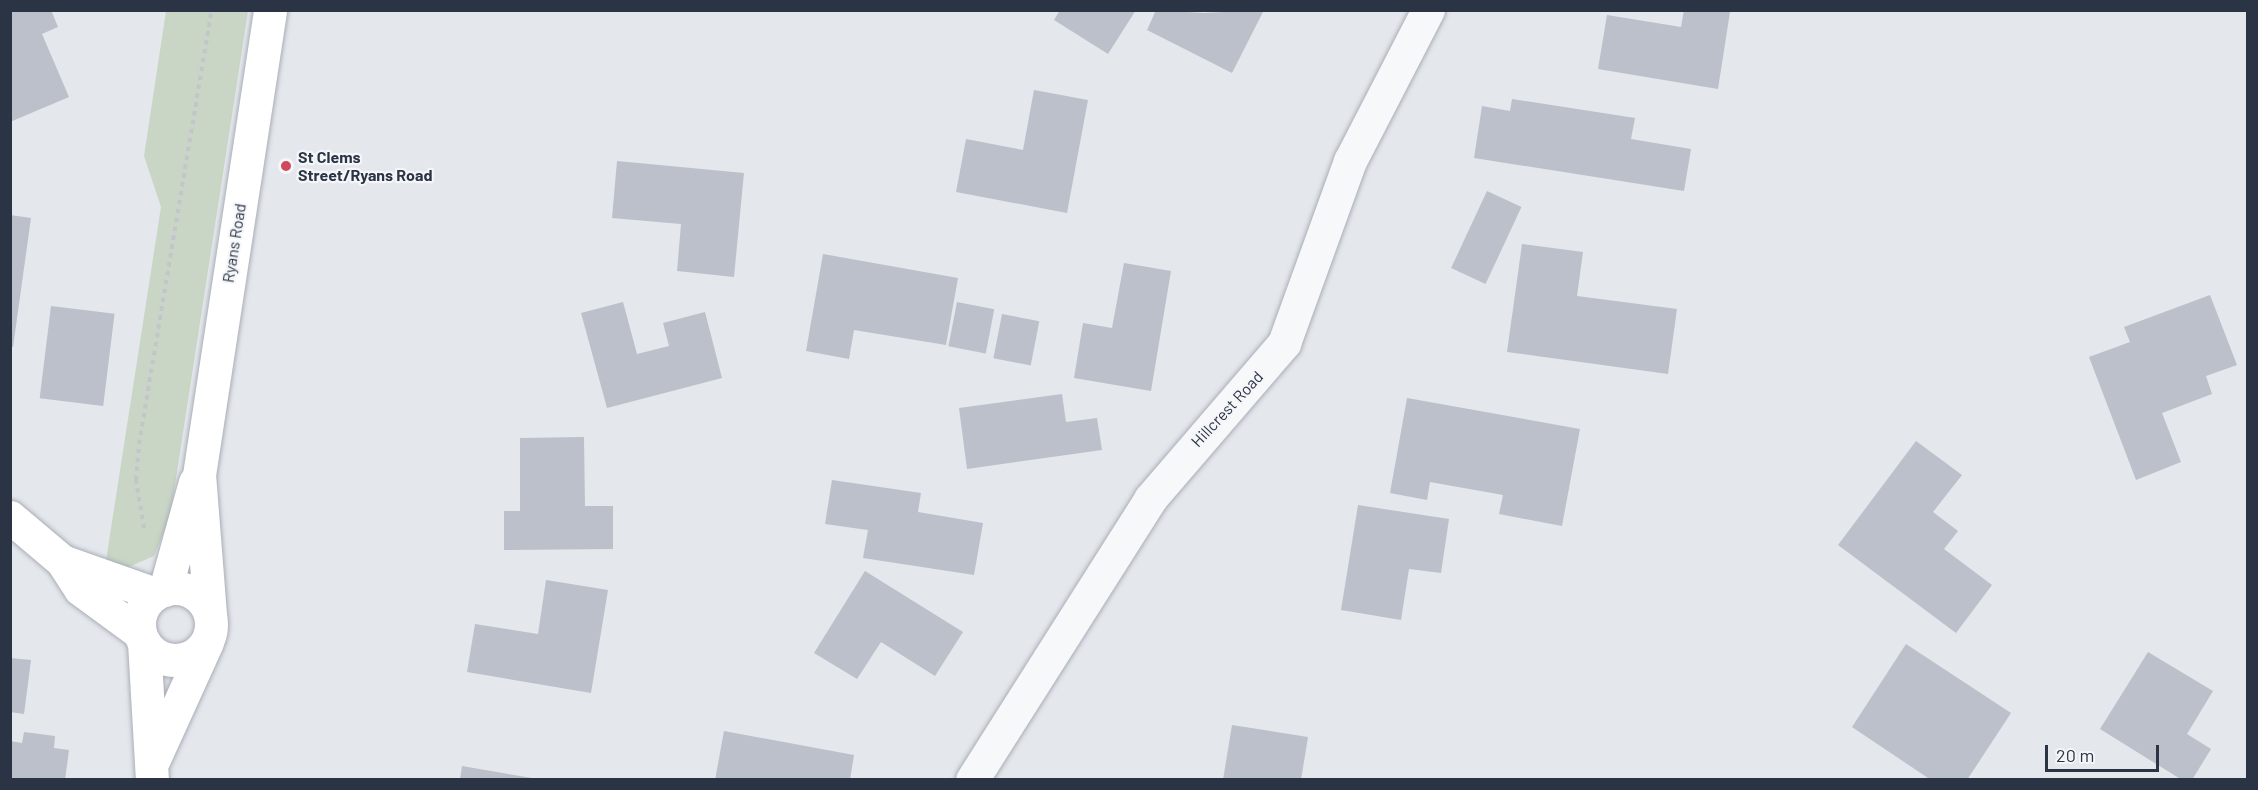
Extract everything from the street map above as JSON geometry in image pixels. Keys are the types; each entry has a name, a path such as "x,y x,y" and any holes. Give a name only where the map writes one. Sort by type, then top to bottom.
{"street":[{"name":"Ryans Road","path":"153,769 208,628 199,475 270,10"},
{"name":"Hillcrest Road","path":"972,780 1130,526 1179,461 1284,343 1350,161 1428,10"},
{"name":"Ryans Road","path":"160,592 186,505 199,475"},
{"path":"10,517 62,561 80,589 142,638 155,654 178,660 189,657 208,628 189,590 160,592 62,561"},
{"path":"142,638 141,612 160,592"},
{"name":"Ryans Road","path":"142,638 153,769"}],"path":[{"path":"147,538 136,480 139,444 212,10"}],"green space":[{"path":"166,11 248,11 170,517 154,556 124,569 105,567 161,207 144,156"}],"building":[{"path":"10,10 51,10 58,27 42,34 69,97 10,122"},
{"path":"1060,10 1136,10 1108,54 1054,20"},
{"path":"1156,10 1204,13 1264,10 1232,73 1147,30"},
{"path":"1684,10 1730,12 1718,89 1598,69 1607,15 1681,27"},
{"path":"1034,90 1088,100 1067,213 956,192 966,139 1023,150"},
{"path":"1512,99 1635,118 1631,139 1691,149 1684,191 1474,158 1482,106 1510,111"},
{"path":"617,161 744,173 734,277 677,271 681,224 612,218"},
{"path":"1487,191 1521,207 1486,284 1451,268"},
{"path":"10,215 31,218 13,347 10,347"},
{"path":"1522,244 1583,252 1577,296 1677,309 1668,374 1507,352"},
{"path":"823,254 958,278 946,345 854,330 849,359 806,351"},
{"path":"1124,263 1171,271 1151,391 1074,378 1083,323 1112,328"},
{"path":"2210,295 2237,365 2206,376 2212,394 2162,413 2181,462 2136,480 2089,357 2130,342 2124,327"},
{"path":"623,302 637,354 669,346 663,323 705,312 722,378 607,408 581,313"},
{"path":"957,302 994,309 986,353 948,346"},
{"path":"51,306 115,314 103,406 40,398"},
{"path":"1002,314 1039,321 1031,365 993,358"},
{"path":"1062,394 1066,422 1097,418 1102,450 967,469 959,408"},
{"path":"1407,398 1580,429 1562,526 1499,514 1503,495 1430,482 1427,500 1390,493"},
{"path":"584,437 585,506 613,506 613,549 504,550 504,511 520,511 520,438"},
{"path":"1916,441 1962,475 1933,512 1958,531 1944,549 1992,585 1956,633 1838,545"},
{"path":"832,480 921,493 918,512 983,523 974,575 863,558 868,530 825,524"},
{"path":"1358,505 1449,519 1441,573 1409,569 1401,620 1341,610"},
{"path":"865,571 963,632 935,676 881,642 857,679 814,653"},
{"path":"546,580 608,590 591,693 467,672 475,624 538,634"},
{"path":"1906,644 2011,713 1967,780 1931,780 1852,727"},
{"path":"2148,652 2213,691 2187,734 2211,749 2192,780 2182,780 2100,729"},
{"path":"10,658 31,660 24,714 10,712"},
{"path":"1232,725 1308,737 1301,780 1223,780"},
{"path":"724,731 854,755 850,780 715,780"},
{"path":"24,732 55,736 54,748 69,750 65,780 10,780 10,741 22,743"},
{"path":"462,766 532,778 532,780 460,780"}],"place":[{"name":"St Clems Street/Ryans Road","path":"286,166"}]}
